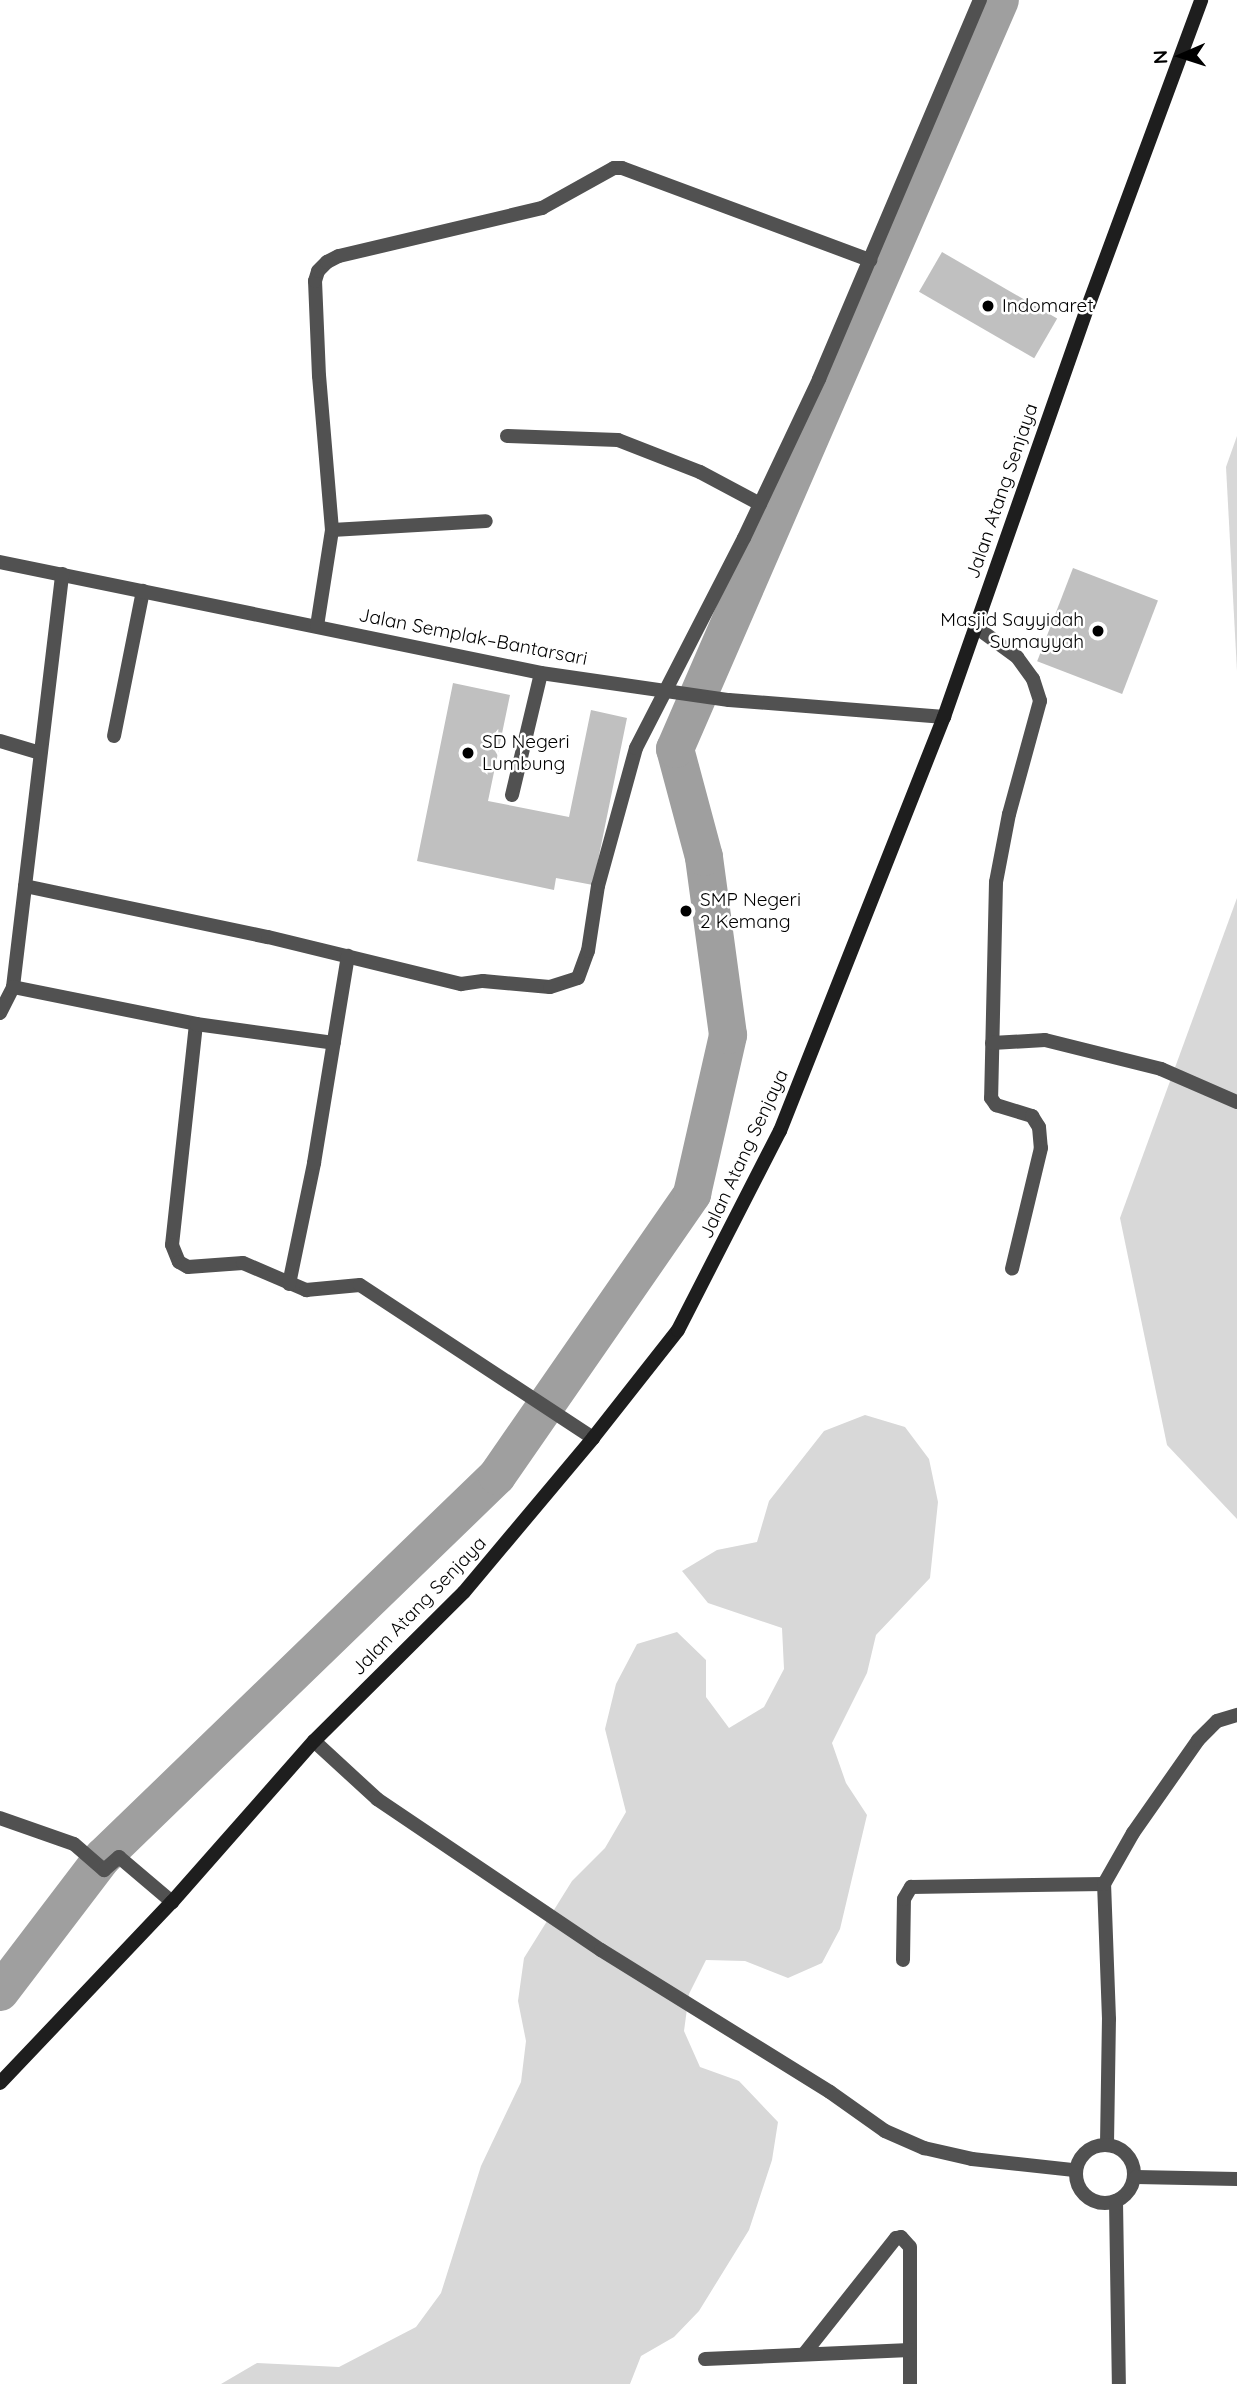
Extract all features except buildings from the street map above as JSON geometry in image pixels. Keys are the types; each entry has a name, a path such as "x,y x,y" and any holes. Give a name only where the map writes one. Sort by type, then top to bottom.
{"main road":[{"name":"Jalan Atang Senjaya","path":"0,2083 172,1902 314,1741 464,1592 593,1438 678,1330 780,1131 944,716 1087,309 1200,0"}],"street":[{"path":"24,886 348,956 461,984 483,981 550,987 578,978 588,951 598,886 624,781 636,748 760,504 870,260 980,0"},
{"path":"317,626 332,530 318,376 315,281 321,267 340,256 542,208 614,168 622,168 870,260"},
{"path":"506,436 618,440 700,472 760,504"},
{"path":"332,530 485,521"},
{"name":"Jalan Semplak–Bantarsari","path":"0,562 541,673 729,700 944,716"},
{"path":"0,1013 13,987 62,574"},
{"path":"114,736 143,591"},
{"path":"975,627 1017,657 1033,679 1040,701 1009,814 996,882 992,1102 1032,1116 1039,1126 1041,1147 1032,1195 1012,1269"},
{"path":"512,795 541,673"},
{"path":"0,741 40,753"},
{"path":"289,1284 314,1163 348,956"},
{"path":"13,987 195,1024 334,1042"},
{"path":"195,1024 172,1245 174,1255 188,1267 243,1263 289,1284 311,1290 362,1286 593,1438"},
{"path":"992,1043 1045,1040 1161,1069 1237,1102"},
{"path":"1107,2144 1109,2019 1104,1884 1133,1833 1198,1740 1217,1721 1237,1715"},
{"path":"314,1741 377,1799 601,1950 807,2077 885,2131 924,2148 972,2159 1074,2170"},
{"path":"0,1818 74,1844 104,1870 119,1857 172,1902"},
{"path":"903,1960 905,1899 911,1887 1104,1884"},
{"path":"1107,2144 1126,2152 1136,2177 1128,2193 1116,2201 1100,2203 1086,2197 1078,2186 1074,2170 1079,2159 1093,2147 1107,2144"},
{"path":"1136,2177 1237,2179"},
{"path":"1116,2201 1119,2384"},
{"path":"804,2354 896,2238 901,2237 910,2248 910,2384"},
{"path":"705,2359 910,2350"}],"shaded area":[{"path":"1237,436 1237,671 1226,467"},
{"path":"1237,898 1237,1519 1167,1445 1120,1218"},
{"path":"865,1415 905,1427 929,1459 938,1502 930,1578 876,1635 867,1673 832,1743 846,1783 867,1815 840,1929 822,1963 788,1978 745,1961 706,1960 689,1994 684,2031 700,2067 739,2081 778,2122 772,2160 749,2230 699,2311 674,2337 641,2356 630,2384 221,2384 257,2363 339,2367 416,2327 441,2293 481,2166 521,2082 526,2041 518,2001 524,1958 572,1881 605,1848 626,1812 605,1729 616,1684 637,1644 677,1632 706,1660 706,1697 729,1728 764,1707 784,1669 782,1628 708,1603 682,1571 717,1550 757,1542 769,1501 824,1431"}],"waterway":[{"path":"0,1992 103,1857 497,1476 692,1194 728,1035 704,857 675,749 1000,0"}],"place":[{"name":"Indomaret","path":"988,306"},
{"name":"Masjid Sayyidah Sumayyah","path":"1098,631"},
{"name":"SD Negeri Lumbung","path":"468,753"},
{"name":"SMP Negeri 2 Kemang","path":"686,911"}]}
